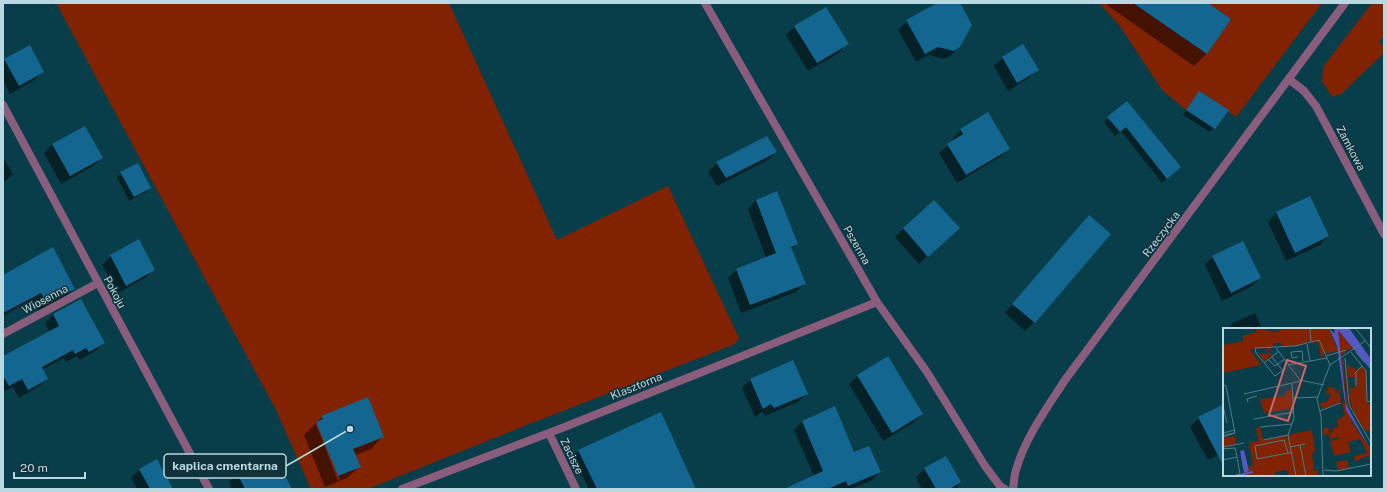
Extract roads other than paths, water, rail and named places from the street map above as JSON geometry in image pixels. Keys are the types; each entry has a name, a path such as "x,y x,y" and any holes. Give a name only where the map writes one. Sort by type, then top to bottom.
{"street":[{"name":"Pszenna","path":"705,3 877,302 927,372 985,466 1000,486 1005,489"},
{"name":"Rzeczycka","path":"1013,489 1016,470 1024,450 1034,430 1066,380 1290,80 1345,3"},
{"name":"Zamkowa","path":"1290,80 1304,91 1316,106 1384,234"},
{"name":"Pokoju","path":"3,105 209,489"},
{"name":"Wiosenna","path":"3,334 98,283"},
{"name":"Klasztorna","path":"402,489 549,433 877,302"},
{"name":"Zacisze","path":"549,433 576,489"}],"place":[{"name":"kaplica cmentarna","path":"350,429"}]}
